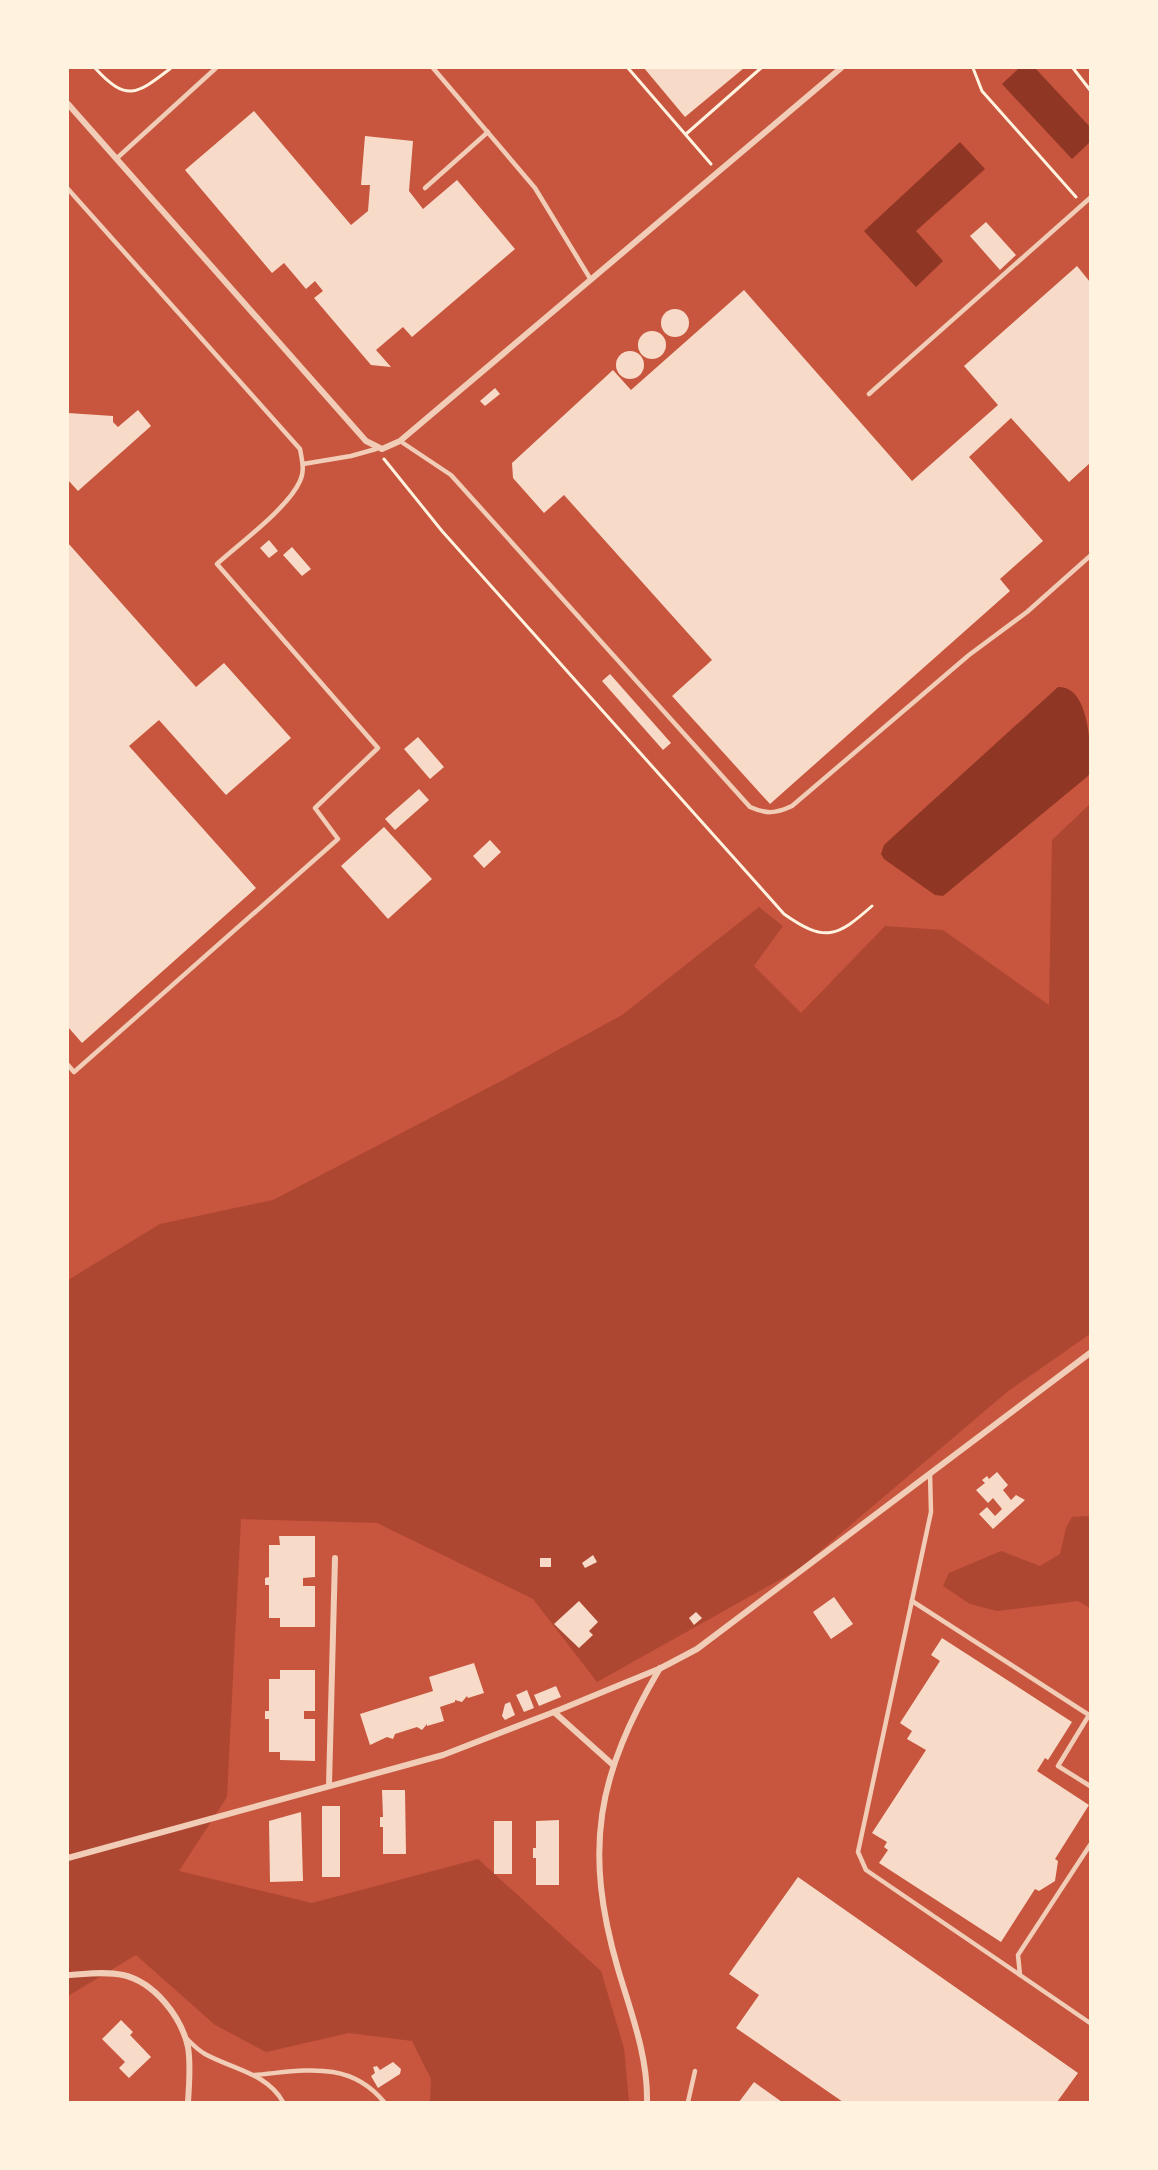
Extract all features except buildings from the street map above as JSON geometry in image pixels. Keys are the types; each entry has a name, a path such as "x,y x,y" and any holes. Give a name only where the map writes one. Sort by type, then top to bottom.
{"street":[{"path":"68,104 366,441 376,449 386,448 399,441 841,68"},
{"path":"68,1858 443,1755 661,1668 697,1649 1090,1353"},
{"path":"329,1785 335,1558"},
{"path":"647,2103 643,2054 602,1908 599,1835 612,1764 634,1714 661,1668"},
{"path":"554,1712 612,1764"},
{"path":"68,1975 105,1972 134,1978 150,1988 165,2003 185,2037 189,2058 188,2103"}],"lane":[{"path":"116,159 216,68"},
{"path":"433,68 535,188 591,280"},
{"path":"425,188 488,132"},
{"path":"68,189 300,449 303,464 301,479 291,497 218,564 378,748 315,807 338,839 74,1072 68,1065"},
{"path":"869,394 1090,198"},
{"path":"399,441 451,475 750,807 765,813 778,812 792,806 969,655 1027,612 1090,556"},
{"path":"303,464 351,456 376,449"},
{"path":"930,1472 931,1512 858,1852 866,1870 1090,2023"},
{"path":"912,1601 1089,1715 1058,1766 1090,1786"},
{"path":"1020,1974 1018,1955 1090,1845"},
{"path":"185,2037 202,2053 254,2075 276,2090 283,2103"},
{"path":"254,2075 322,2069 353,2076 372,2088 384,2103"},
{"path":"688,2103 694,2071"}],"path":[{"path":"95,68 108,82 125,92 143,89 171,68"},
{"path":"628,68 718,172"},
{"path":"685,134 761,68"},
{"path":"973,68 982,91 1083,205"},
{"path":"1073,68 1090,90"},
{"path":"376,449 442,531 784,914 803,927 823,932 844,930 872,906"}],"shaded area":[{"path":"1019,68 1035,68 1090,127 1090,142 1072,159 1002,84"},
{"path":"960,142 985,169 916,231 943,261 916,287 864,231"},
{"path":"1058,687 1069,689 1077,697 1082,707 1089,735 1090,773 1088,776 943,896 935,895 884,859 881,854 884,845"},
{"path":"1090,804 1090,1334 1007,1392 799,1569 597,1682 533,1599 377,1523 241,1519 227,1797 179,1871 312,1903 478,1859 601,1971 624,2048 629,2102 430,2102 431,2079 412,2041 349,2033 266,2052 215,2025 136,1955 68,1996 68,1280 160,1224 273,1200 503,1080 622,1015 759,907 783,926 754,966 801,1013 885,926 943,930 1049,1005 1052,840"},
{"path":"1072,1517 1090,1517 1090,1608 1078,1601 997,1611 970,1604 943,1586 949,1573 1001,1551 1040,1566 1060,1554 1066,1528"}]}
